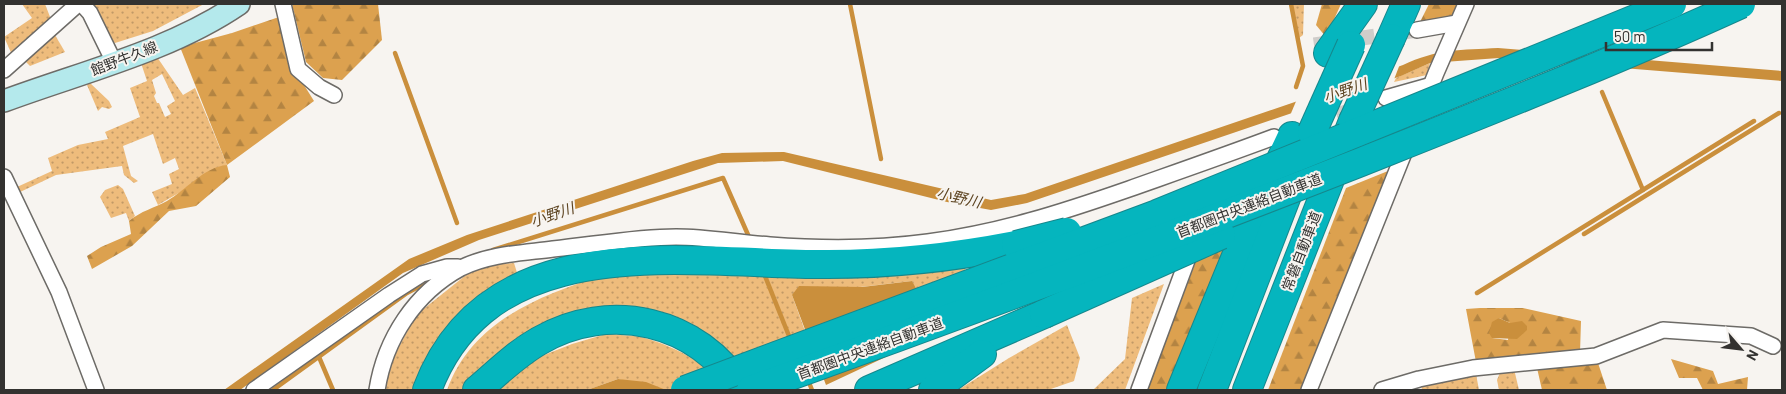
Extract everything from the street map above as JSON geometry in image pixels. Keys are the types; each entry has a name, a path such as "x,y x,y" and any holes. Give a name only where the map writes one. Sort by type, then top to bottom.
{"highway":[{"path":"869,390 1260,218 1339,49 1363,4"},
{"path":"1339,49 1370,4"},
{"name":"常磐自動車道","path":"1247,390 1353,121 1406,4"},
{"name":"首都圏中央連絡自動車道","path":"685,390 1122,228 1293,150 1672,4"},
{"name":"首都圏中央連絡自動車道","path":"751,390 1031,290 1293,150 1505,104 1670,36 1741,4"},
{"path":"427,390 434,372 458,334 474,318 505,295 535,281 560,273 611,263 638,261 693,259 830,264 914,260 983,251 1077,230 1153,205 1293,150"},
{"path":"1180,390 1244,236 1293,150"},
{"path":"1212,390 1293,150"},
{"path":"933,390 1044,314"},
{"path":"477,390 523,351 560,330 600,320 618,319 654,323 688,338 703,348 732,376 742,390"}],"main road":[{"name":"館野牛久線","path":"6,95 114,62 202,25 239,4"}],"street":[{"path":"4,70 78,4"},
{"path":"82,4 90,13 114,62"},
{"path":"283,4 298,69 319,87 334,94"},
{"path":"1309,390 1448,43 1466,4"},
{"path":"1417,30 1457,23"},
{"path":"1386,98 1434,79"},
{"path":"376,390 383,365 403,320 432,288 462,268 491,257 673,237 721,239 767,245 822,248 941,240 1012,227 1224,156 1293,150"},
{"path":"1139,390 1224,156"},
{"path":"4,176 59,292 96,390"},
{"path":"254,390 422,274 447,267 462,268"},
{"path":"1382,390 1419,379 1473,368 1596,356 1663,330 1751,336 1773,346"}],"shaded area":[{"path":"22,4 45,4 52,22 13,57 4,37 32,18"},
{"path":"95,4 204,4 153,31 115,43 108,38 94,8"},
{"path":"1292,4 1304,4 1303,35 1299,38"},
{"path":"55,35 65,52 30,66 23,59"},
{"path":"157,57 183,95 195,88 227,165 158,205 152,192 172,184 169,174 179,169 175,158 163,164 153,134 123,146 131,176 138,181 134,183 124,175 122,166 56,175 18,193 17,187 52,171 48,158 78,145 108,139 105,132 140,117 130,88 147,81 141,63","holes":["162,74 175,101 167,106 171,114 165,117 154,96 156,93 152,80"]},
{"path":"1430,63 1427,75 1394,82 1396,78"},
{"path":"90,83 109,101 112,107 109,109 102,107 98,111 87,85"},
{"path":"118,185 123,189 135,216 129,221 126,213 111,218 100,197 105,190"},
{"path":"964,260 966,274 915,293 912,281 792,295 805,331 730,359 650,312 497,361 461,390 447,390 458,366 473,346 490,329 510,314 555,292 603,275"},
{"path":"514,263 519,279 416,390 385,390 392,360 416,315 466,275 489,265"},
{"path":"1164,284 1125,390 1093,390 1125,359 1132,298"},
{"path":"1067,325 1080,358 1074,381 1048,390 958,390 1009,358"},
{"path":"606,334 641,337 677,350 711,372 726,390 666,390 618,379 587,390 488,390 529,361 572,344"},
{"path":"1514,369 1519,390 1499,390 1497,380 1501,370"},
{"path":"1476,374 1479,390 1422,390 1421,385"}],"green space":[{"path":"292,4 378,4 382,40 342,80 323,78 306,62"},
{"path":"1322,4 1341,4 1326,37 1316,25"},
{"path":"1429,4 1459,4 1451,19 1419,24"},
{"path":"279,17 299,77 314,101 227,165 180,47 232,33"},
{"path":"227,165 230,177 196,206 169,211 132,246 92,269 87,256 101,247 131,234 129,221 167,201 203,174"},
{"path":"1388,171 1302,390 1268,390 1346,188"},
{"path":"1231,242 1171,390 1147,390 1198,256"},
{"path":"1523,308 1581,321 1580,353 1476,362 1466,309","holes":["1499,318 1510,323 1508,340 1492,338"]},
{"path":"1671,359 1713,371 1718,384 1748,377 1747,390 1703,390 1697,378 1679,378"},
{"path":"1597,360 1607,390 1542,390 1537,368 1578,366"}],"water":[{"name":"小野川","path":"1498,48 1782,71 1782,81 1499,58 1430,63 1401,76 1027,203 991,210 947,202 783,161 718,163 479,240 403,273 240,390 224,390 409,259 467,235 722,153 784,152 991,200 1025,194 1427,56 1449,51"},
{"path":"912,281 939,332 826,385 792,295 799,286 862,287"},
{"path":"1499,318 1510,323 1522,321 1527,326 1527,330 1517,339 1492,338 1489,333 1492,322"},
{"path":"618,379 646,382 666,390 587,390"}],"pier":[{"path":"1400,64 1393,82 1289,118 1297,99"}],"waterway":[{"path":"850,4 881,159"},
{"path":"1291,4 1303,66 1296,87"},
{"path":"395,53 457,223"},
{"path":"1602,92 1643,190"},
{"path":"1584,234 1779,113"},
{"path":"1477,293 1754,121"},
{"name":"小野川","path":"493,250 723,178 749,237"},
{"path":"763,271 791,341"},
{"path":"273,390 407,293 433,279"},
{"path":"319,357 333,390"},
{"path":"808,380 812,390"}],"tunnel":[{"path":"1314,45 1417,30"},
{"path":"1315,123 1386,98"}]}
